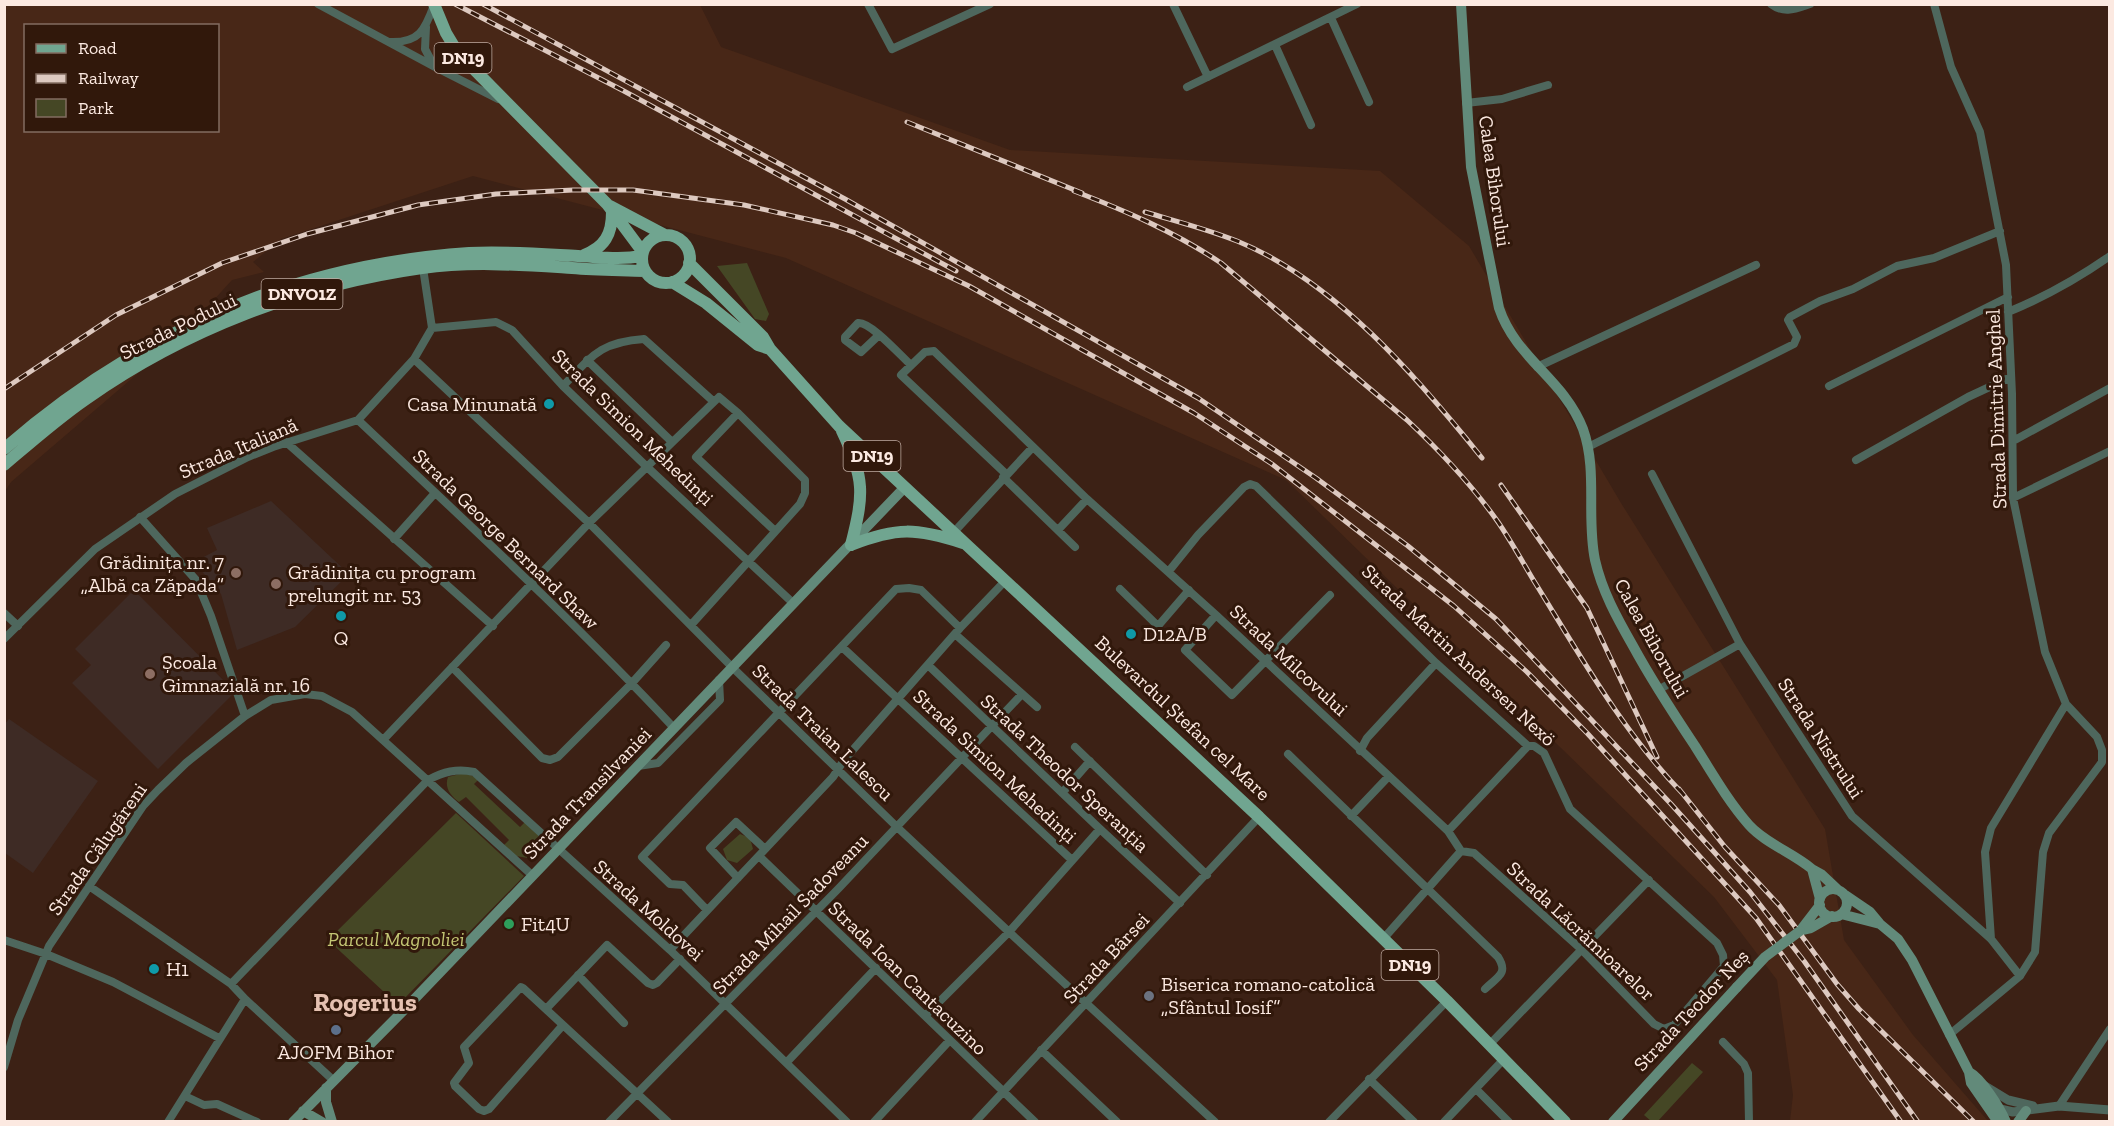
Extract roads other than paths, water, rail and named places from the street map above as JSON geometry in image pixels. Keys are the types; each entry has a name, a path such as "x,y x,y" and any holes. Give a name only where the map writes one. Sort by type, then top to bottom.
{"main road":[{"name":"Calea Bihorului","path":"1461,4 1471,168 1499,308 1506,328 1517,345 1565,397 1582,427 1590,465 1592,540 1601,584 1658,690 1750,827 1821,874 1841,892 1870,912 1898,939 1912,960 1969,1072 1971,1083 1998,1122"},
{"name":"DN19","path":"434,5 458,53 610,208 642,254 645,271 657,281 672,282"},
{"name":"DN19","path":"610,208 664,235 680,239 689,252 689,263"},
{"path":"581,256 598,248 607,239 611,227 610,208"},
{"path":"642,254 654,238 664,235"},
{"name":"Strada Podului","path":"4,449 70,396 142,350 195,323 264,294 300,282 369,266 449,255 504,252 629,258 642,254"},
{"path":"672,282 684,274 689,263"},
{"name":"Bulevardul Ștefan cel Mare","path":"689,263 763,337 770,349 839,426 1259,817 1448,1001 1559,1120"},
{"name":"Strada Podului","path":"4,465 85,400 149,359 239,316 311,291 341,283 423,268 537,266 645,271"},
{"name":"Bulevardul Ștefan cel Mare","path":"672,282 706,303 758,345 770,349"},
{"path":"839,426 853,454 861,486 860,510 851,545"},
{"name":"Strada Transilvaniei","path":"293,1122 905,487"},
{"path":"851,545 879,534 905,531 942,536 967,544"},
{"path":"1812,869 1824,913 1880,924"},
{"path":"1820,902 1825,892 1841,892 1846,907 1837,915"},
{"name":"Strada Teodor Neș","path":"1613,1122 1765,957 1801,930 1820,902"},
{"name":"Strada Teodor Neș","path":"1801,930 1837,915"},
{"path":"1969,1072 1983,1084 2001,1110 2006,1122"},
{"path":"330,1084 326,1102 332,1122"},
{"path":"303,1111 322,1122"},
{"path":"2018,1122 2026,1111"}],"street":[{"path":"318,4 435,68 505,102"},
{"path":"868,4 892,49 990,4"},
{"path":"1173,4 1208,77"},
{"path":"1187,87 1357,4"},
{"path":"1772,4 1779,10 1791,10 1810,4"},
{"name":"Strada Dimitrie Anghel","path":"1934,4 1951,67 1980,132 2006,266 2012,377 2013,498 2045,652 2066,704 2097,737 2102,750 2102,762 2049,833 2043,852 2035,952 2020,976 1949,1035"},
{"path":"434,5 426,26 425,49 435,68"},
{"path":"1331,18 1369,102"},
{"path":"388,42 415,38 426,26"},
{"path":"1275,45 1311,125"},
{"path":"1466,103 1502,99 1548,85"},
{"path":"1588,447 1794,344 1797,337 1788,320 1820,301 1852,289 1897,266 1934,258 2000,231"},
{"path":"2008,312 2043,298 2069,284 2109,256"},
{"path":"1537,367 1756,265"},
{"path":"358,420 414,359 432,328 423,268"},
{"path":"1829,386 2008,297"},
{"name":"Strada Simion Mehedinți","path":"432,328 496,322 512,330 563,386 793,603"},
{"path":"879,335 911,366 901,375 1075,547"},
{"path":"563,386 587,360 605,346 624,340 644,339 713,401"},
{"name":"Strada Milcovului","path":"911,366 925,352 933,351 1087,500 1265,659 1360,751 1448,831 1461,851"},
{"name":"Strada Traian Lalescu","path":"414,359 589,523 732,667 897,827 1215,1122"},
{"path":"587,360 672,441"},
{"path":"1856,460 1968,397 2012,377"},
{"path":"2013,441 2109,388"},
{"path":"384,739 589,523 718,397 738,413 805,480 805,493 800,504 691,625"},
{"path":"738,413 696,457 775,531"},
{"name":"Strada Italiană","path":"4,639 96,549 175,494 248,457 286,442 358,420"},
{"name":"Strada George Bernard Shaw","path":"358,420 532,584 674,728"},
{"path":"286,442 493,626"},
{"path":"954,532 1032,448"},
{"path":"2013,498 2109,451"},
{"name":"Strada Nistrului","path":"1652,474 1740,644 1852,816 1991,939 2020,976"},
{"name":"Strada Martin Andersen Nexö","path":"1169,571 1198,534 1244,487 1250,484 1256,486 1436,663 1528,746 1534,746 1545,753 1570,809 1717,943 1723,955 1724,966"},
{"path":"394,539 435,493"},
{"path":"1058,530 1087,500"},
{"path":"141,517 196,580 211,616 244,716"},
{"path":"670,950 833,777 898,698 1006,580"},
{"path":"707,910 683,885 670,884 642,858 896,589 921,590 957,631 1037,707"},
{"path":"1120,589 1158,626 1189,590"},
{"path":"1216,615 1185,650 1232,695 1330,595"},
{"path":"4,614 18,626"},
{"path":"1658,690 1740,644"},
{"path":"453,667 542,758 550,760 558,757 632,683 666,645"},
{"name":"Strada Simion Mehedinți","path":"842,646 1072,860"},
{"path":"1360,751 1367,738 1436,663"},
{"name":"Strada Theodor Speranția","path":"928,665 1180,903"},
{"path":"637,766 658,763 720,700 719,680"},
{"name":"Strada Călugăreni","path":"4,1067 18,1020 46,954 88,886 150,798 186,763 244,716 271,700 305,694 322,696 352,712 532,875"},
{"name":"Strada Mihail Sadoveanu","path":"609,1122 815,912 1022,694"},
{"path":"1991,939 1984,852 1991,828 2066,704"},
{"path":"1448,831 1528,746"},
{"path":"1075,747 1207,874"},
{"path":"1288,754 1498,957 1504,965 1503,971 1485,989"},
{"path":"1062,793 1090,761"},
{"path":"231,984 428,780 445,772 465,770 474,772 558,848"},
{"path":"1351,816 1389,776"},
{"name":"Strada Bârsei","path":"975,1122 1259,817"},
{"path":"738,878 710,848 736,822 765,849"},
{"path":"925,1016 1009,932 1100,829"},
{"name":"Strada Moldovei","path":"558,848 680,959 847,1122"},
{"path":"1384,938 1461,851"},
{"name":"Strada Lăcrămioarelor","path":"1461,851 1474,853 1581,949 1654,1024 1664,1029 1674,1025 1724,966"},
{"name":"Strada Ioan Cantacuzino","path":"759,856 1035,1122"},
{"path":"1490,1044 1649,880"},
{"path":"88,886 231,984 330,1084"},
{"path":"4,940 46,954 113,982 219,1038"},
{"path":"546,1009 607,945 652,985 657,983 680,959"},
{"path":"787,1062 876,968"},
{"path":"578,975 624,1023"},
{"path":"563,1025 489,1109 484,1111 479,1109 455,1086 454,1083 469,1063 464,1047 521,987 546,1009 668,1122"},
{"path":"168,1122 245,999"},
{"path":"1329,1122 1448,1001"},
{"path":"2059,1106 2109,1029"},
{"path":"874,1122 950,1040"},
{"path":"1723,1042 1744,1064 1748,1073 1749,1122"},
{"path":"1041,1050 1117,1122"},
{"path":"1444,1122 1504,1059"},
{"path":"1369,1079 1414,1122"},
{"path":"1983,1084 2008,1100 2022,1105 2047,1107"},
{"path":"1476,1089 1509,1122"},
{"path":"185,1096 204,1105 217,1104 257,1122"},
{"path":"1986,1103 2001,1110 2013,1112 2059,1106 2109,1110"}],"railway":[{"path":"455,4 622,90 956,271"},
{"path":"483,4 845,199 1198,398 1316,478 1408,546 1496,619 1671,804 1750,892 1804,961 1918,1122"},
{"path":"907,122 1082,193"},
{"path":"4,389 116,315 222,263 307,234 418,205 496,194 633,190 744,205 833,225 856,233 969,286 1194,413 1272,464 1454,606 1527,672 1587,733 1756,918 1901,1122"},
{"path":"1074,191 1150,223 1186,241 1221,263 1407,420 1443,456 1488,508 1603,692 1640,745 1683,794"},
{"path":"1145,212 1237,241 1273,258 1307,280 1372,334 1402,364 1482,458"},
{"path":"1501,485 1587,608 1657,757"},
{"path":"1679,789 1725,847 1779,905 1837,984 1859,1009 1974,1122"}],"place":[{"name":"Casa Minunată","path":"549,404"},
{"name":"Grădinița nr. 7 „Albă ca Zăpada”","path":"236,573"},
{"name":"Grădinița cu program prelungit nr. 53","path":"276,584"},
{"name":"Q","path":"341,616"},
{"name":"D12A/B","path":"1131,634"},
{"name":"Școala Gimnazială nr. 16","path":"150,674"},
{"name":"Fit4U","path":"509,924"},
{"name":"H1","path":"154,969"},
{"name":"Biserica romano-catolică „Sfântul Iosif”","path":"1149,996"},
{"name":"AJOFM Bihor","path":"336,1030"}],"district":[{"name":"Rogerius","path":"365,1002"}],"park label":[{"name":"Parcul Magnoliei","path":"396,939"}]}
